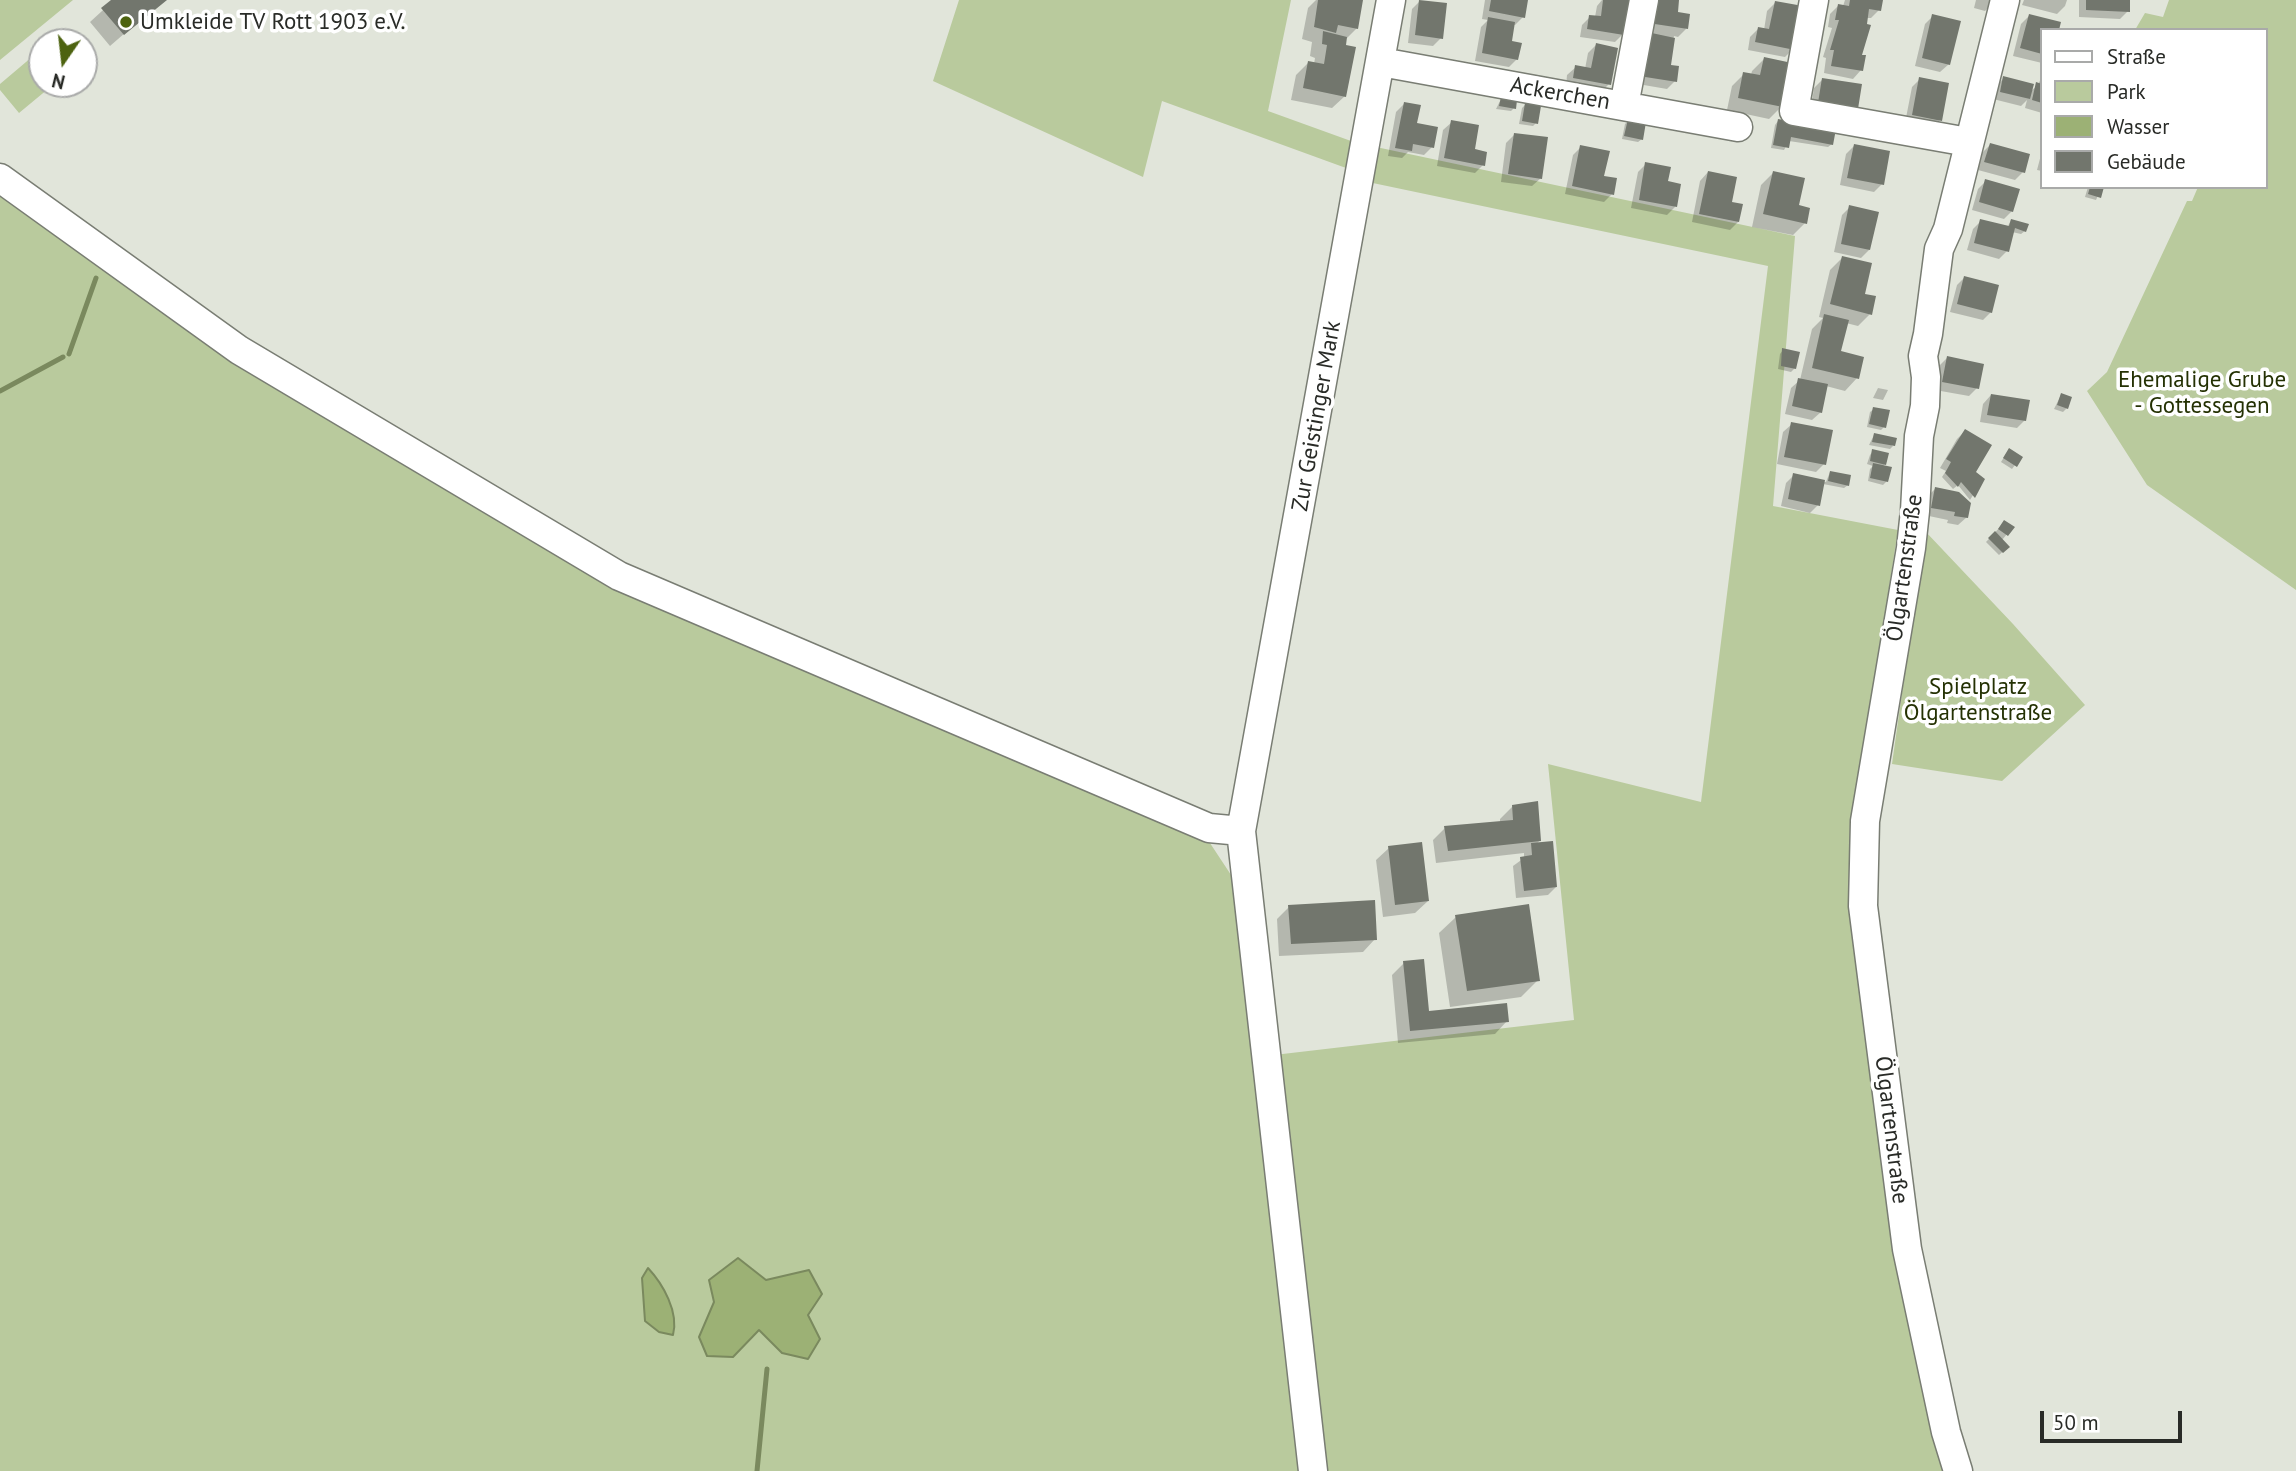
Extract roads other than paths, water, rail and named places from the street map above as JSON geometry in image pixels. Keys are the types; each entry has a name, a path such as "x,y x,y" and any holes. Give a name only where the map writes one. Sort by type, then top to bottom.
{"street":[{"name":"Zur Geistinger Mark","path":"1313,1471 1241,831 1391,0"},
{"path":"1624,106 1644,0"},
{"path":"1814,0 1794,111 1968,142"},
{"name":"Ölgartenstraße","path":"1958,1471 1946,1432 1907,1249 1863,906 1865,821 1911,548 1919,436 1925,406 1926,377 1923,356 1940,249 1948,229 2005,0"},
{"name":"Ackerchen","path":"1381,62 1738,127"},
{"path":"0,178 239,350 619,576 1209,828 1241,831"}],"water":[{"path":"738,1258 766,1280 809,1270 822,1294 808,1315 820,1339 808,1359 782,1353 759,1330 733,1357 707,1356 699,1337 714,1302 709,1280"},
{"path":"648,1268 659,1282 672,1308 673,1335 659,1332 645,1321 642,1278"}],"waterway":[{"path":"69,354 96,278"},
{"path":"0,391 63,357"},
{"path":"757,1471 767,1369"}],"place":[{"name":"Umkleide TV Rott 1903 e.V.","path":"126,22"}],"park label":[{"name":"Ehemalige Grube - Gottessegen","path":"2202,393"},
{"name":"Spielplatz Ölgartenstraße","path":"1978,700"}]}
